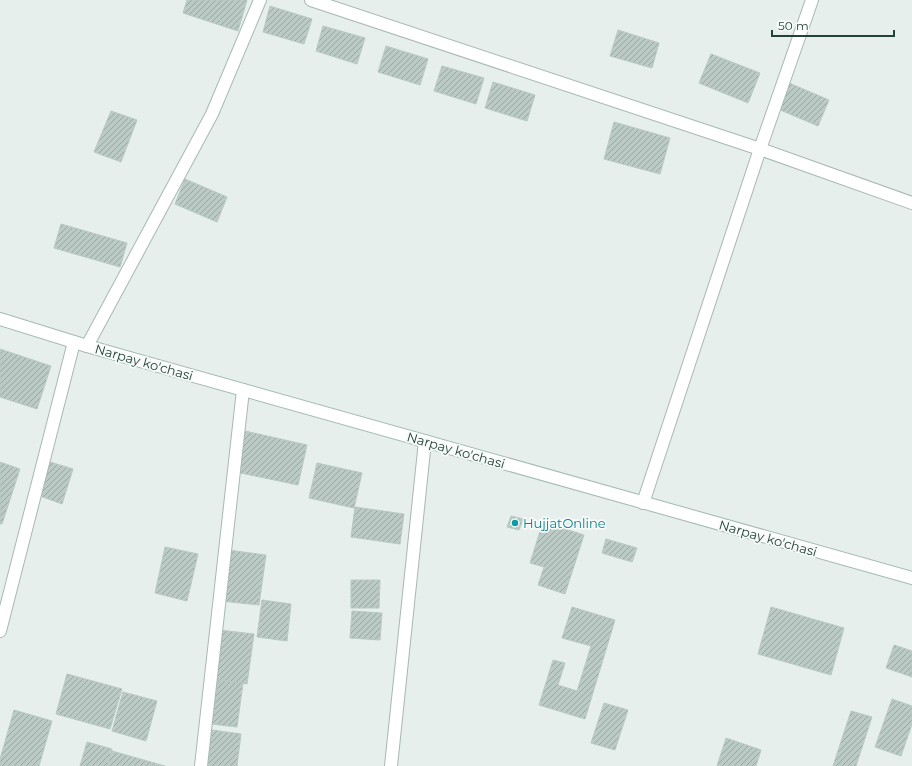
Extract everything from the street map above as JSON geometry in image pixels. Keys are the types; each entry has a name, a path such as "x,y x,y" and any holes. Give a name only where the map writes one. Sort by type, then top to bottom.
{"street":[{"path":"87,346 212,114 260,0"},
{"path":"311,0 760,149 912,203"},
{"path":"643,503 760,149 812,0"},
{"name":"Narpay ko'chasi","path":"0,319 87,346 912,578"},
{"path":"0,631 74,342"},
{"path":"201,766 243,390"},
{"path":"391,766 425,441"}],"building":[{"path":"187,0 247,0 238,31 183,13"},
{"path":"270,6 312,19 304,44 263,32"},
{"path":"323,26 365,38 357,64 316,51"},
{"path":"618,30 659,43 652,68 610,56"},
{"path":"386,46 428,59 420,85 378,72"},
{"path":"711,54 760,73 748,103 699,83"},
{"path":"442,66 484,78 476,104 434,91"},
{"path":"782,80 829,100 818,126 771,106"},
{"path":"493,82 535,95 527,121 485,108"},
{"path":"111,111 137,120 121,162 94,152"},
{"path":"614,122 670,138 660,174 604,159"},
{"path":"185,179 227,197 217,222 175,204"},
{"path":"61,224 127,243 120,267 54,248"},
{"path":"0,349 51,366 37,409 0,397"},
{"path":"245,431 307,445 298,485 236,472"},
{"path":"0,462 20,469 2,524 0,524"},
{"path":"50,462 73,469 62,504 40,496"},
{"path":"317,463 362,473 354,508 309,498"},
{"path":"355,507 404,514 400,544 351,537"},
{"name":"HujjatOnline","path":"511,516 523,519 519,530 507,527"},
{"path":"543,522 584,535 565,594 538,585 544,567 530,563"},
{"path":"606,539 637,548 632,562 602,553"},
{"path":"165,547 198,554 187,601 155,593"},
{"path":"228,550 266,555 259,605 221,601"},
{"path":"351,580 380,580 379,608 351,608"},
{"path":"262,600 291,604 287,641 257,637"},
{"path":"572,607 615,620 585,719 539,705 553,660 565,663 558,685 577,691 591,646 562,638"},
{"path":"771,607 844,628 831,675 758,654"},
{"path":"352,611 382,613 380,640 350,638"},
{"path":"219,630 254,634 247,684 212,679"},
{"path":"894,645 912,651 912,677 886,668"},
{"path":"67,674 122,689 110,729 56,714"},
{"path":"218,680 243,683 237,727 212,724"},
{"path":"123,692 157,701 146,741 112,731"},
{"path":"892,699 912,706 912,724 901,756 875,747"},
{"path":"604,703 628,710 615,750 591,743"},
{"path":"14,710 52,721 39,766 0,766 0,759"},
{"path":"851,711 872,717 856,766 833,766"},
{"path":"212,730 241,734 237,766 208,766"},
{"path":"726,738 761,750 756,766 717,766"},
{"path":"87,742 112,749 107,766 80,766"},
{"path":"112,751 165,766 107,766"}],"place":[{"name":"HujjatOnline","path":"515,523"}]}
